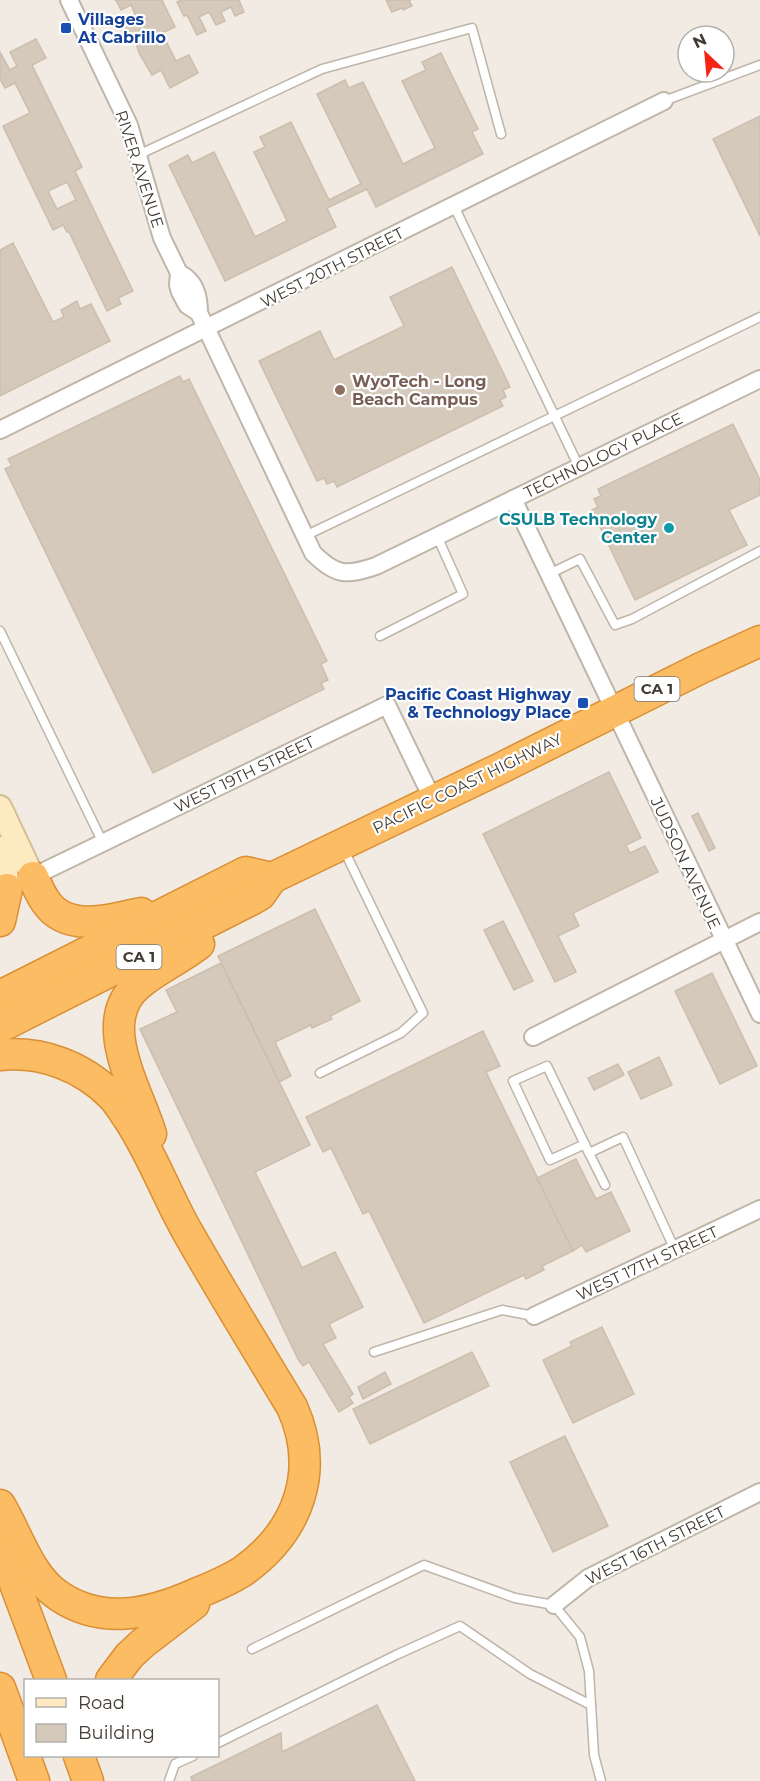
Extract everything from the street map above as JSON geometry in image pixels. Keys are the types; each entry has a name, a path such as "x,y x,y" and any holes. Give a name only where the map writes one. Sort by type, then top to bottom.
{"highway":[{"name":"PACIFIC COAST HIGHWAY","path":"0,1027 341,845 760,641"},
{"name":"CA 1","path":"0,996 246,872 262,889"},
{"path":"0,921 20,883 59,914 78,921 102,921 182,904"},
{"path":"167,1188 148,1123 124,1058 119,1037 119,1013 126,999 138,984 186,955 262,889"},
{"path":"0,1055 28,1054 44,1057 85,1074 113,1098 136,1131 186,1229 292,1407 298,1420 304,1447 304,1474 297,1507 288,1524 265,1553 143,1643 129,1656 112,1679"},
{"path":"0,1505 39,1577 58,1595 96,1613 117,1615 142,1613 174,1603 224,1582"},
{"path":"0,1544 51,1679"},
{"path":"0,1688 24,1754"},
{"path":"0,1750 16,1781"},
{"path":"25,1757 34,1781"},
{"path":"80,1757 88,1781"},
{"path":"99,1757 103,1781"}],"main road":[{"path":"0,807 20,883"},
{"path":"0,848 20,883"}],"street":[{"name":"RIVER AVENUE","path":"69,0 129,125 162,238 179,273 178,285 187,305 199,313 207,329"},
{"name":"WEST 20TH STREET","path":"0,430 664,101"},
{"name":"TECHNOLOGY PLACE","path":"207,329 313,553 328,567 341,572 359,572 376,566 760,379"},
{"name":"JUDSON AVENUE","path":"513,499 760,1014"},
{"name":"WEST 19TH STREET","path":"20,883 387,705 432,800"},
{"path":"534,1037 760,922"},
{"name":"WEST 17TH STREET","path":"534,1316 760,1209"},
{"name":"WEST 16TH STREET","path":"554,1605 588,1578 760,1492"}],"lane":[{"path":"138,155 322,69 472,27 501,134"},
{"path":"664,101 760,65"},
{"path":"454,206 579,467"},
{"path":"305,536 760,317"},
{"path":"380,636 463,594 437,536"},
{"path":"549,574 580,559 615,625 632,619 760,551"},
{"path":"0,631 103,843"},
{"path":"320,1073 401,1033 423,1013 341,845"},
{"path":"585,1144 550,1160 513,1081 547,1066 605,1185"},
{"path":"589,1153 623,1137 675,1250"},
{"path":"374,1352 502,1310 534,1316"},
{"path":"252,1649 424,1564 515,1598 554,1605 580,1637 589,1671 594,1755 601,1781"},
{"path":"219,1743 459,1626 530,1674 591,1705"},
{"path":"169,1781 175,1764 189,1757"}],"building":[{"path":"116,0 162,0 175,27 162,33 176,61 189,55 198,73 170,88 161,70 152,75 136,43 146,38 142,29 125,37 118,22 135,14 131,5 121,10"},
{"path":"182,0 239,0 244,12 235,16 231,7 221,12 225,21 216,25 209,12 199,17 206,31 197,35 187,15 184,16 177,2"},
{"path":"386,0 411,0 409,1 412,6 392,12"},
{"path":"36,39 46,58 32,65 82,167 75,171 133,291 118,298 121,304 107,311 69,232 63,225 53,230 3,126 30,113 15,83 5,88 0,79 0,52 10,70 17,66 10,52","holes":["67,182 76,200 57,209 48,191"]},
{"path":"441,53 478,129 472,132 483,154 376,207 367,189 327,208 336,227 225,281 169,165 188,155 192,163 214,152 255,237 287,221 254,152 265,147 260,137 291,122 329,200 361,184 317,94 345,80 349,88 363,82 403,164 435,148 402,81 426,70 422,62"},
{"path":"760,116 760,236 713,139"},
{"path":"13,243 53,322 64,317 61,310 77,301 80,309 91,304 110,341 0,396 0,250"},
{"path":"452,267 510,387 503,390 506,397 500,400 503,406 337,487 334,481 327,484 324,478 317,481 259,361 320,331 334,360 404,326 390,297"},
{"path":"180,376 183,382 189,379 327,661 321,664 328,680 321,683 324,689 153,773 5,469 12,466 8,459"},
{"name":"CSULB Technology Center","path":"733,424 760,480 760,495 729,510 747,545 635,600 592,510 598,507 594,499 601,496 598,489"},
{"path":"609,772 641,838 626,845 630,853 645,846 658,872 573,913 579,926 558,936 576,972 555,982 483,834"},
{"path":"698,813 715,848 709,851 692,816"},
{"path":"315,909 360,1001 330,1016 332,1019 312,1028 311,1025 275,1042 291,1076 279,1082 218,956"},
{"path":"503,921 533,981 514,990 484,930"},
{"path":"221,963 310,1145 255,1172 302,1268 335,1252 363,1307 329,1324 336,1338 323,1344 353,1394 349,1397 353,1403 339,1412 309,1362 303,1366 298,1359 140,1029 177,1012 166,990"},
{"path":"712,973 757,1066 720,1084 675,991"},
{"path":"483,1031 500,1066 486,1072 573,1251 542,1266 544,1270 526,1279 524,1275 424,1323 369,1211 363,1214 331,1148 323,1152 306,1117"},
{"path":"659,1057 672,1085 641,1099 628,1072"},
{"path":"618,1064 624,1075 594,1090 588,1078"},
{"path":"576,1159 596,1199 611,1192 630,1231 586,1252 582,1245 573,1251 537,1178"},
{"path":"602,1327 634,1394 573,1423 543,1360 572,1346 570,1342"},
{"path":"472,1352 489,1386 370,1444 353,1409"},
{"path":"385,1372 391,1384 363,1399 358,1387"},
{"path":"565,1436 608,1526 553,1552 510,1462"},
{"path":"377,1705 415,1781 192,1781 191,1777 281,1733 282,1752"}],"place":[{"name":"Villages At Cabrillo","path":"66,28"},
{"name":"WyoTech - Long Beach Campus","path":"340,390"},
{"name":"CSULB Technology Center","path":"669,528"},
{"name":"Pacific Coast Highway & Technology Place","path":"583,703"}]}
